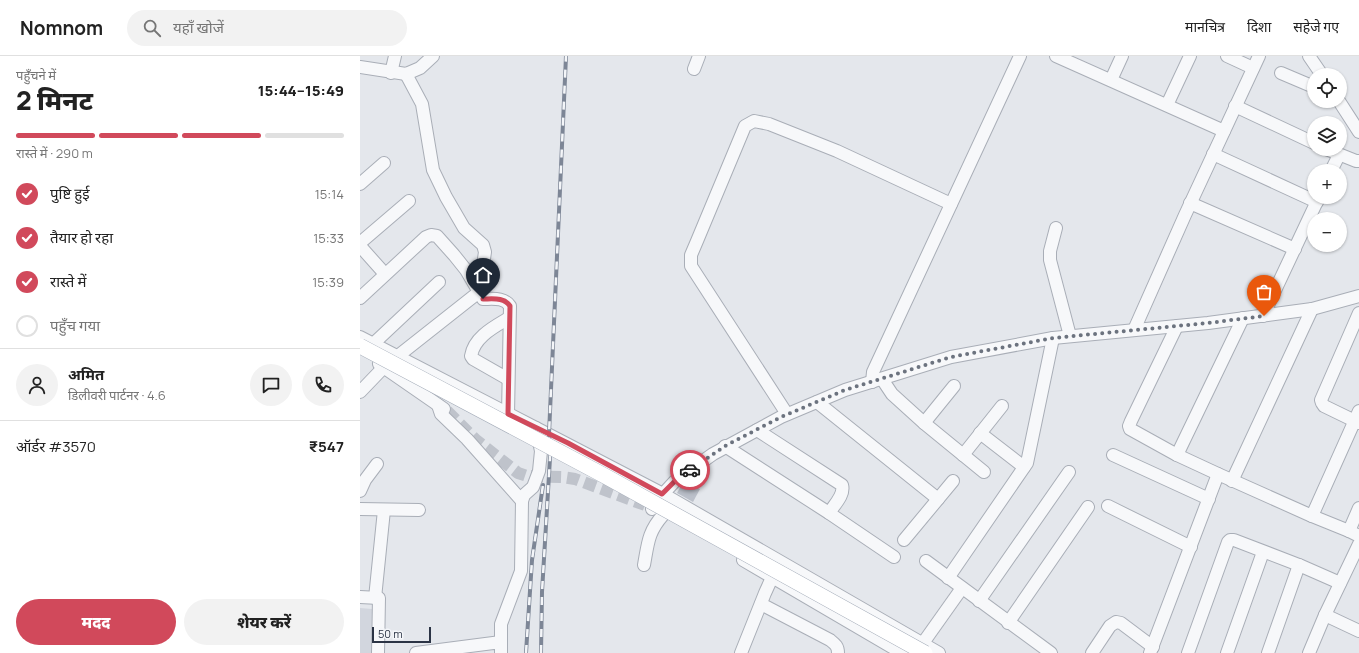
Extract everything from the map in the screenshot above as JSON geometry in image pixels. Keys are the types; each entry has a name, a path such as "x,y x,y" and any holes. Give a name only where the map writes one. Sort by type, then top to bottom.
{"main road":[{"path":"367,345 605,476 924,648"}],"street":[{"path":"391,73 395,56"},
{"path":"360,67 391,73 406,74 420,68 433,56"},
{"path":"694,69 698,56"},
{"path":"984,472 924,423 877,380 873,372 1020,56"},
{"path":"1111,80 1122,56"},
{"path":"1167,105 1190,56"},
{"path":"1227,56 1254,68"},
{"path":"1134,330 1190,203 1259,56"},
{"path":"1309,56 1317,68"},
{"path":"1063,57 1224,131"},
{"path":"1281,73 1307,84"},
{"path":"360,392 384,367 479,292 485,252 483,245 464,228 446,197 433,170 422,104 406,74"},
{"path":"1235,106 1307,140"},
{"path":"1344,108 1359,132"},
{"path":"787,414 691,266 691,255 746,126 754,121 769,124 837,151 952,204"},
{"path":"1213,154 1307,194"},
{"path":"1342,156 1359,161"},
{"path":"360,184 384,164"},
{"path":"360,243 409,201"},
{"path":"1190,203 1295,249"},
{"path":"1264,316 1316,204"},
{"path":"1056,228 1050,251 1050,260 1070,336"},
{"path":"360,298 426,236 437,236 466,270 483,299 499,299 508,302 510,306 508,414"},
{"path":"360,246 385,274"},
{"path":"367,345 439,282"},
{"path":"902,653 649,507 675,481 713,454 725,446 787,414 845,390 951,357 1053,338 1177,326 1312,309 1359,296"},
{"path":"1232,481 1312,309"},
{"path":"1312,516 1357,418 1324,406 1321,400 1356,331 1359,313"},
{"path":"508,379 473,359 471,356 472,350 483,335 509,318"},
{"path":"1177,455 1243,318"},
{"path":"1177,326 1129,426 1130,429 1177,455 1232,481 1354,534 1359,508"},
{"path":"360,337 367,345 398,356 662,494 782,563 924,648 939,653"},
{"path":"948,578 1027,463 1053,338"},
{"path":"360,354 384,367 443,408 441,414 467,439 522,501"},
{"path":"924,423 954,386"},
{"path":"817,402 938,499"},
{"path":"963,455 1002,406"},
{"path":"416,653 501,648 502,624 521,571 522,501 524,495 533,487 539,471 540,451 536,428"},
{"path":"757,430 842,485 843,489 841,495 829,513"},
{"path":"980,434 1024,467"},
{"path":"725,446 894,557"},
{"path":"1113,455 1209,499"},
{"path":"360,492 365,480 376,464"},
{"path":"979,601 1069,472"},
{"path":"1092,653 1110,626 1116,622 1121,623 1152,650 1218,474"},
{"path":"904,540 953,481"},
{"path":"1108,506 1191,548"},
{"path":"1008,623 1088,507"},
{"path":"360,509 419,510"},
{"path":"375,598 384,510"},
{"path":"644,565 652,529 663,515"},
{"path":"1188,653 1230,540 1234,540 1340,582"},
{"path":"1313,652 1325,615 1340,582 1354,567 1359,544"},
{"path":"1227,653 1263,552"},
{"path":"926,561 1008,623 1051,653"},
{"path":"741,653 782,563"},
{"path":"1268,653 1299,565"},
{"path":"924,648 962,588"},
{"path":"360,598 379,598 378,653"},
{"path":"750,653 764,605"},
{"path":"764,605 830,640 836,645 838,653"},
{"path":"1325,615 1359,631"}],"shaded area":[{"path":"360,608 372,609 371,653 360,653"}],"building":[{"path":"686,482 700,489 693,502 677,493 681,486"}],"tunnel":[{"path":"447,411 476,440 518,473 527,476 575,479 645,505"}],"railway":[{"path":"541,653 542,592 550,458 549,434 566,56"},
{"path":"526,653 532,560 543,485"}],"way so far":[{"path":"690,470 725,446 781,417 845,390 951,357 1053,338 1264,316"}],"route":[{"path":"483,299 504,300 508,302 511,310 509,318 508,414 568,443 662,494 675,481 690,470"}]}
